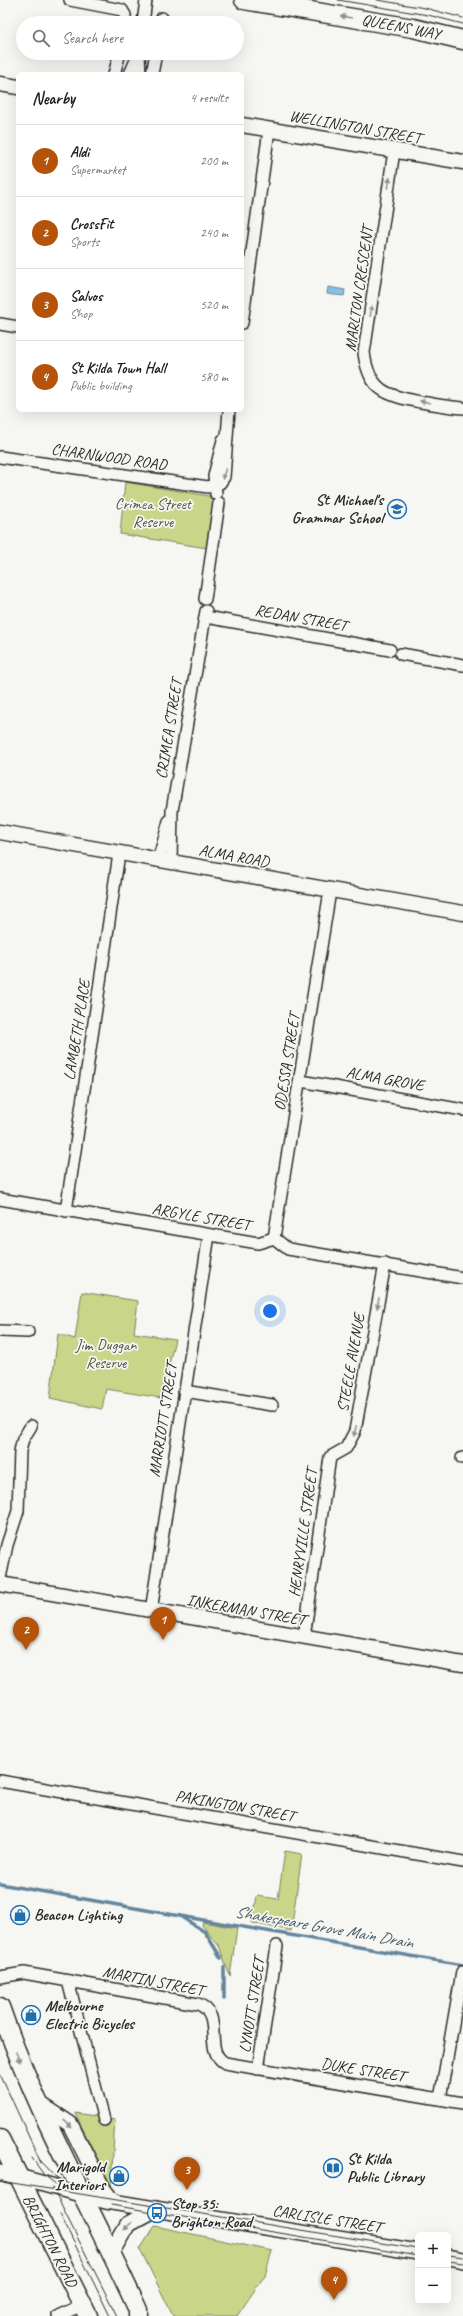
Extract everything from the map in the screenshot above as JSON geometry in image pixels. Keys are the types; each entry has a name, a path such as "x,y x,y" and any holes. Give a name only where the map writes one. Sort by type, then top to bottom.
{"highway":[{"name":"QUEENS WAY","path":"244,0 413,28 463,40"},
{"path":"0,2007 36,2101 85,2197 138,2310 138,2316"},
{"name":"BRIGHTON ROAD","path":"0,2139 85,2310"}],"main road":[{"path":"36,2101 70,2124 103,2189 113,2202"},
{"name":"CARLISLE STREET","path":"0,2172 21,2182 85,2197 415,2252"},
{"name":"CARLISLE STREET","path":"0,2183 21,2182"},
{"path":"111,2253 128,2224 156,2209"},
{"path":"451,2258 463,2260"}],"street":[{"path":"70,0 122,10 125,16"},
{"path":"144,16 146,3"},
{"path":"115,72 118,60"},
{"path":"131,72 136,60"},
{"path":"139,60 140,72"},
{"path":"152,72 155,60"},
{"path":"0,84 16,87"},
{"name":"WELLINGTON STREET","path":"244,125 463,162"},
{"path":"244,309 269,130"},
{"name":"MARLTON CRESCENT","path":"394,151 365,348 366,364 374,383 391,396 463,408"},
{"path":"0,324 16,327"},
{"path":"205,599 216,494 224,477 226,430 229,412"},
{"name":"CHARNWOOD ROAD","path":"0,457 200,487 216,494"},
{"name":"REDAN STREET","path":"206,614 390,650"},
{"name":"CRIMEA STREET","path":"165,862 198,651 200,623 206,614"},
{"path":"401,654 463,665"},
{"name":"ALMA ROAD","path":"0,832 463,913"},
{"name":"LAMBETH PLACE","path":"66,1210 120,854"},
{"name":"ODESSA STREET","path":"274,1238 301,1081 330,890"},
{"name":"ALMA GROVE","path":"301,1081 463,1110"},
{"name":"ARGYLE STREET","path":"0,1200 258,1243 274,1238"},
{"name":"MARRIOTT STREET","path":"152,1611 184,1391 209,1235"},
{"path":"274,1238 288,1249 463,1278"},
{"name":"STEELE AVENUE","path":"330,1457 346,1448 355,1431 384,1264"},
{"path":"0,1331 28,1332"},
{"path":"184,1391 272,1405"},
{"path":"0,1578 7,1545 18,1511 19,1458 22,1444 31,1426"},
{"name":"HENRYVILLE STREET","path":"304,1637 330,1457"},
{"name":"INKERMAN STREET","path":"0,1584 463,1664"},
{"name":"PAKINGTON STREET","path":"1,1781 463,1862"},
{"name":"LYNOTT STREET","path":"258,2069 277,1946"},
{"path":"440,2099 462,1972"},
{"name":"MARTIN STREET","path":"0,1977 18,1973 204,2006 209,2010 212,2021 216,2055 221,2060 232,2065 258,2069"},
{"path":"68,1981 104,2120"},
{"name":"DUKE STREET","path":"258,2069 463,2103"},
{"path":"58,2316 85,2310"}],"green space":[{"name":"Crimea Street Reserve","path":"125,482 209,496 214,505 207,548 120,534"},
{"name":"Jim Duggan Reserve","path":"82,1292 138,1301 134,1333 175,1339 161,1398 106,1389 102,1409 50,1398 58,1334 75,1339"},
{"path":"285,1851 302,1854 291,1931 252,1923 257,1896 278,1899"},
{"path":"203,1922 237,1928 230,1976 219,1946 202,1925"},
{"path":"75,2113 115,2119 111,2186"},
{"path":"155,2226 272,2251 265,2275 237,2316 173,2316 140,2249"}],"water":[{"path":"328,287 345,290 344,296 327,294"}],"waterway":[{"name":"Shakespeare Grove Main Drain","path":"0,1884 180,1916 205,1932 221,1958"},
{"name":"Shakespeare Grove Main Drain","path":"180,1916 463,1965"},
{"path":"224,1967 224,1999"}],"tram line":[{"path":"338,0 428,15 463,24"},
{"path":"377,0 425,8 463,18"},
{"path":"0,2074 41,2163"},
{"path":"32,2158 44,2175 62,2189"},
{"path":"39,2159 56,2177 79,2190"},
{"path":"0,2181 415,2249"},
{"path":"52,2187 117,2316"},
{"path":"111,2205 415,2256"},
{"path":"60,2214 110,2316"},
{"path":"451,2255 463,2257"},
{"path":"451,2261 463,2263"}],"place":[{"name":"St Michael's Grammar School","path":"397,509"},
{"name":"Aldi","path":"163,1640"},
{"name":"CrossFit","path":"26,1650"},
{"name":"Beacon Lighting","path":"20,1915"},
{"name":"Melbourne Electric Bicycles","path":"31,2015"},
{"name":"St Kilda Public Library","path":"333,2168"},
{"name":"Marigold Interiors","path":"119,2176"},
{"name":"Salvos","path":"187,2190"},
{"name":"Stop 35: Brighton Road","path":"157,2213"},
{"name":"St Kilda Town Hall","path":"334,2300"}]}
